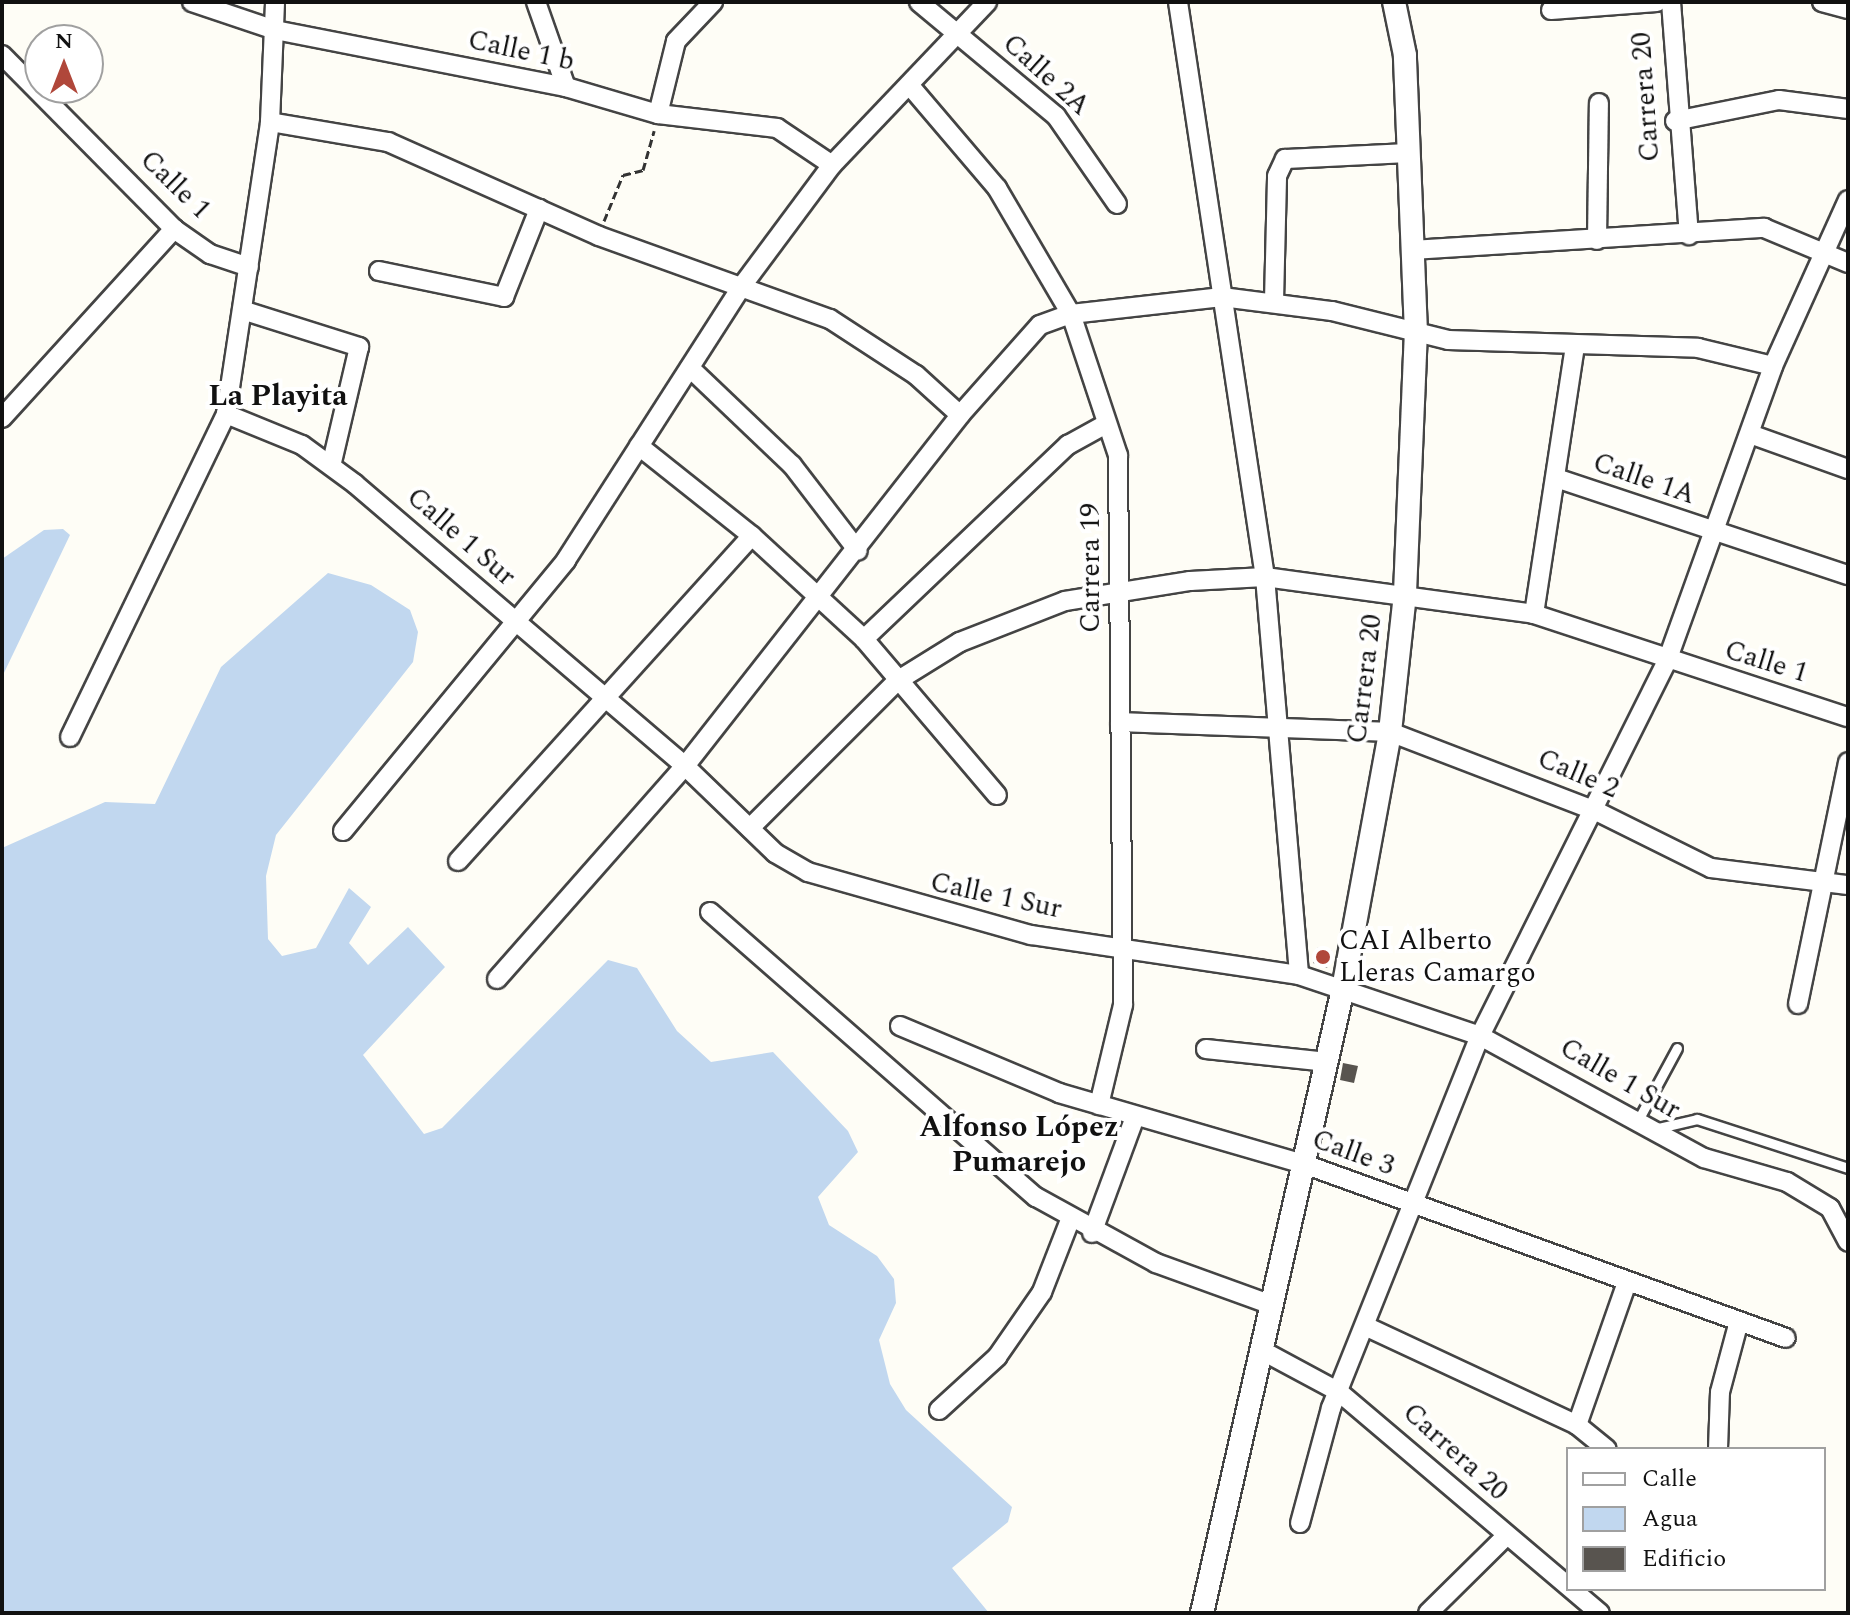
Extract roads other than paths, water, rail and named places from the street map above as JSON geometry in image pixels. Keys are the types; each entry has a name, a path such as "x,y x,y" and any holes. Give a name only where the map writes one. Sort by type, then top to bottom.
{"street":[{"name":"Calle 1 b","path":"192,2 275,30 566,87 658,114 777,128 832,165"},
{"path":"70,737 226,414 270,122 275,2"},
{"path":"536,2 566,87"},
{"path":"658,114 676,41 713,2"},
{"name":"Calle 2A","path":"919,2 1056,116 1117,204"},
{"path":"343,831 518,623 639,446 742,286 832,165 911,87 987,2"},
{"path":"1178,2 1265,577 1282,723 1299,975"},
{"name":"Carrera 20","path":"1202,1613 1343,989 1390,732 1405,593 1416,333 1405,55 1394,2"},
{"path":"1551,10 1657,2"},
{"name":"Carrera 20","path":"1671,2 1675,121 1689,235"},
{"path":"1822,2 1848,9"},
{"name":"Calle 1","path":"2,55 174,229 210,254 249,267"},
{"name":"Carrera 19","path":"911,87 997,188 1071,314 1118,455 1120,949 1123,1005 1099,1105"},
{"path":"1675,121 1779,100 1848,109"},
{"path":"1597,240 1599,103"},
{"path":"270,122 388,142 599,236 742,286 872,343 960,415"},
{"path":"1274,301 1277,176 1285,159 1409,153"},
{"path":"1300,1523 1339,1392 1480,1036 1598,812 1667,661 1773,366 1848,200"},
{"path":"379,271 504,297 539,209"},
{"path":"1412,250 1764,228 1827,251 1848,263"},
{"path":"2,418 174,229"},
{"path":"497,979 685,766 858,551 960,415 1040,325 1071,314 1222,297 1274,301 1416,333 1503,346 1698,348 1773,366"},
{"path":"242,310 359,347 331,466"},
{"path":"1534,614 1575,345"},
{"path":"690,368 792,465 858,551"},
{"name":"Calle 1 Sur","path":"226,414 302,445 331,466 685,766 750,828 808,872 880,898 1120,949 1299,975 1480,1036 1704,1158 1787,1182 1830,1208 1848,1242"},
{"path":"864,639 1068,445 1106,424"},
{"path":"1750,434 1848,469"},
{"path":"639,446 752,536 864,639 997,795"},
{"name":"Calle 1A","path":"1556,478 1713,534 1848,575"},
{"path":"458,861 608,700 752,536"},
{"name":"Calle 1","path":"750,828 897,681 1012,619 1119,590 1265,577 1405,593 1534,614 1667,661 1848,717"},
{"name":"Calle 2","path":"1120,722 1282,723 1390,732 1598,812 1711,868 1848,885"},
{"path":"1798,1004 1848,762"},
{"path":"710,912 1070,1220 1092,1233 1272,1305"},
{"name":"Calle 3","path":"900,1026 1099,1105 1304,1164 1786,1338"},
{"path":"1206,1049 1327,1062"},
{"path":"1092,1233 1135,1117"},
{"path":"939,1410 997,1357 1042,1292 1070,1220"},
{"path":"1577,1425 1627,1282"},
{"path":"1718,1447 1720,1392 1739,1321"},
{"path":"1365,1326 1577,1425 1604,1447"},
{"name":"Carrera 20","path":"1261,1350 1339,1392 1505,1537 1566,1586"},
{"path":"1428,1613 1505,1537"},
{"name":"Carrera 20","path":"1572,1591 1600,1613"}],"lane":[{"path":"1644,1126 1677,1048"},
{"path":"1644,1126 1697,1119 1848,1168"}],"water":[{"path":"63,529 70,535 2,677 2,559 44,530"},
{"path":"328,573 371,585 410,610 418,632 413,662 276,835 266,876 268,939 282,956 316,948 349,888 371,907 349,943 368,965 408,927 445,967 363,1055 424,1134 442,1128 608,960 637,968 677,1031 711,1062 773,1052 848,1131 858,1152 818,1197 829,1225 877,1256 894,1279 896,1303 879,1340 890,1384 906,1410 1012,1507 1008,1522 952,1568 989,1613 2,1613 2,848 105,802 155,804 221,667"}],"place":[{"name":"CAI Alberto Lleras Camargo","path":"1323,957"}],"district":[{"name":"La Playita","path":"278,396"},
{"name":"Alfonso López Pumarejo","path":"1019,1144"}]}
